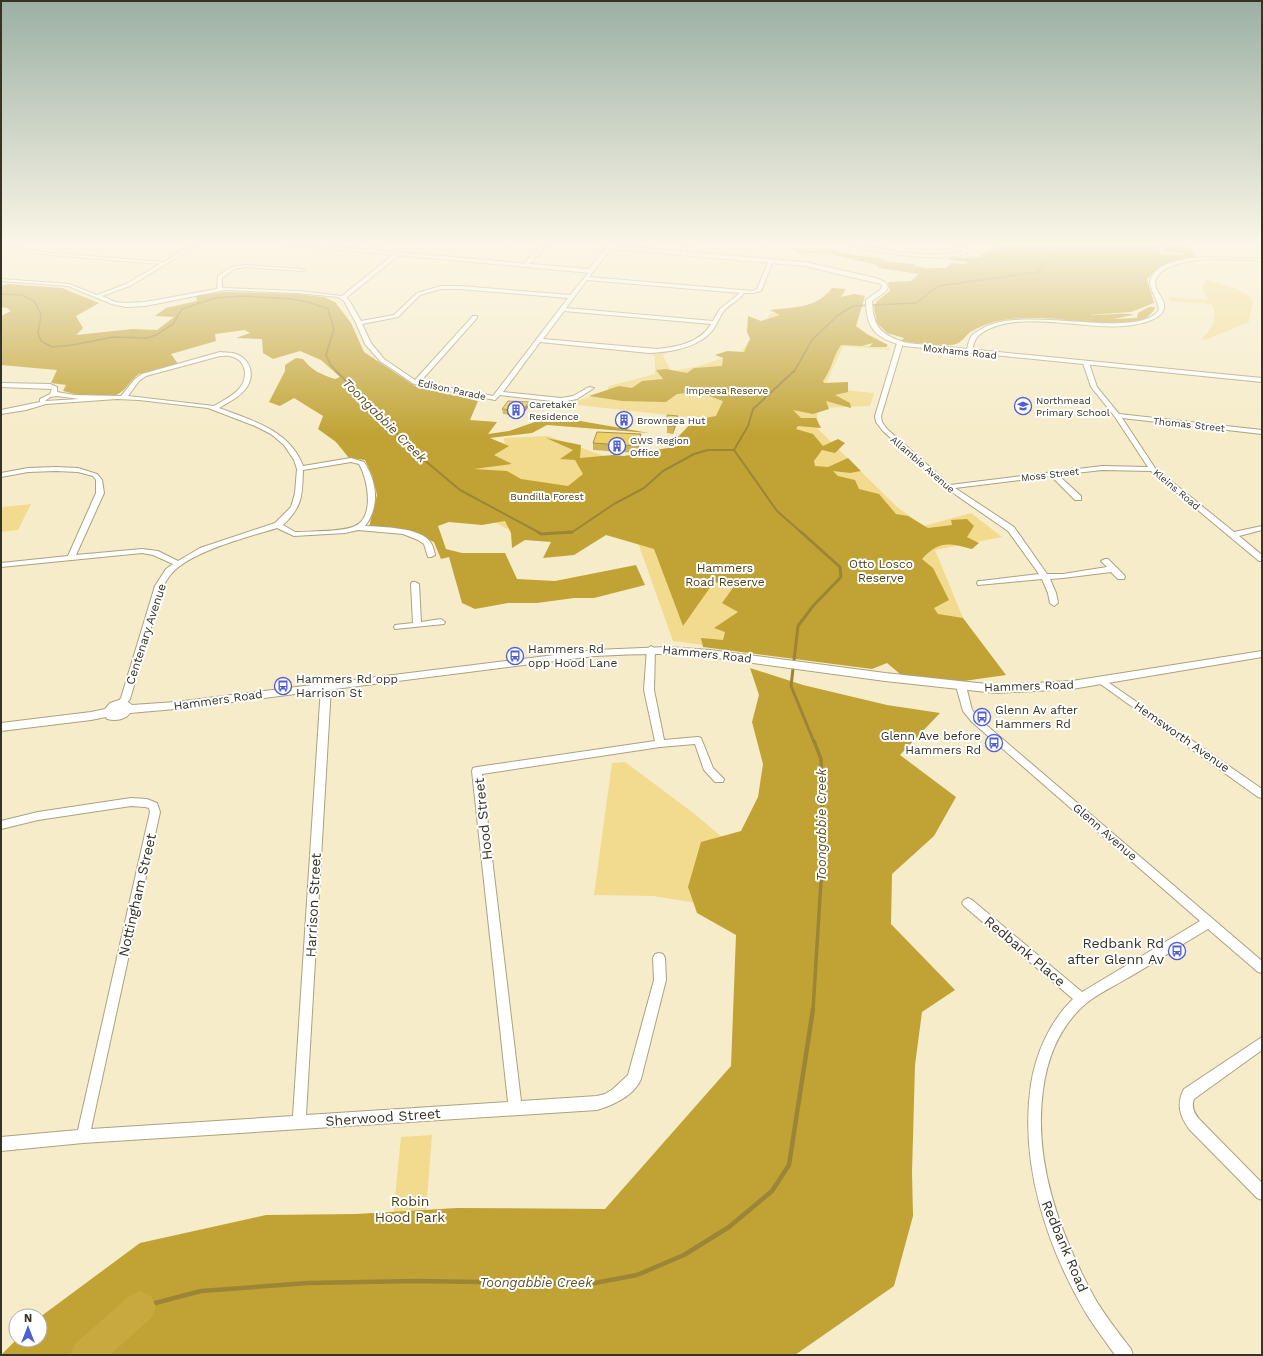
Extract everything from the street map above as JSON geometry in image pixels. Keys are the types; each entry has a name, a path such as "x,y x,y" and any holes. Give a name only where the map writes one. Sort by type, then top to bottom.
{"street":[{"name":"Edison Parade","path":"351,308 368,344 382,360 416,383 497,395 561,400 575,398 592,388"},
{"path":"359,323 396,316 404,308"},
{"path":"539,340 661,351 676,348 697,340 707,333 723,308"},
{"name":"Moxhams Road","path":"869,308 871,323 876,332 885,338 918,347 1262,380"},
{"path":"969,352 969,343 979,332 992,326 1009,322 1040,320 1117,325 1147,320 1157,315 1161,308"},
{"path":"497,395 562,309 714,324"},
{"path":"416,383 475,317"},
{"name":"Allambie Avenue","path":"900,343 878,416 879,422 885,430 948,487 1011,529 1045,577 1052,592 1054,603"},
{"path":"120,398 136,380 144,374 211,355 234,355 242,360 247,366 247,380 241,391 215,408"},
{"name":"Kleins Road","path":"1086,363 1094,387 1117,416 1153,469 1262,559"},
{"path":"1,385 50,386 55,388 53,395 42,400 44,403"},
{"name":"Centenary Avenue","path":"53,395 161,400 215,408 273,433 291,450 300,469 299,493 295,507 278,525 203,550 169,571 159,586 126,695 124,707"},
{"name":"Centenary Avenue","path":"1,412 44,403 120,398"},
{"name":"Thomas Street","path":"1117,416 1262,432"},
{"path":"300,469 352,460 362,463 370,478 372,496 367,518 358,528"},
{"path":"1,475 28,470 56,468 78,470 95,475 99,480 100,494 71,558"},
{"name":"Moss Street","path":"948,487 1102,468 1153,469"},
{"path":"1053,474 1078,498"},
{"path":"278,525 294,534 358,528 399,532 416,536 427,543 430,555"},
{"path":"1233,535 1262,528"},
{"path":"1,565 142,551 155,553 179,564"},
{"path":"1105,561 1121,577"},
{"path":"981,583 1027,577 1063,576 1113,569"},
{"path":"415,584 417,624"},
{"path":"398,627 441,622"},
{"path":"651,649 649,690 660,744"},
{"name":"Hammers Road","path":"1,727 91,716 109,712 111,716 117,716 125,713 124,707 176,707 206,701 587,654 651,649 685,650 846,672 996,689 1025,689 1072,685 1262,654"},
{"name":"Hemsworth Avenue","path":"1102,681 1260,790"},
{"name":"Glenn Avenue","path":"961,686 968,711 975,720 1262,968"},
{"name":"Harrison Street","path":"299,1123 326,687"},
{"name":"Hood Street","path":"515,1108 477,771 660,744 698,740 709,770 719,778"},
{"name":"Nottingham Street","path":"1,825 38,816 131,802 147,803 153,806 155,812 83,1136"},
{"name":"Redbank Place","path":"968,903 1082,999"},
{"name":"Redbank Road","path":"1125,1355 1090,1304 1063,1248 1045,1202 1036,1155 1034,1113 1041,1066 1053,1036 1082,999 1209,922"},
{"name":"Sherwood Street","path":"1,1144 83,1136 597,1103 608,1100 618,1094 634,1079 660,980 659,958"},
{"path":"1262,1043 1189,1094 1185,1105 1194,1124 1262,1193"}],"green space":[{"path":"7,308 90,308 76,316 83,328 76,335 132,329 157,330 174,317 155,316 166,308 340,308 351,323 364,352 415,386 478,401 470,420 497,422 488,434 509,431 552,416 649,433 547,425 532,433 490,438 509,446 494,455 512,464 474,469 507,471 521,479 568,486 583,474 575,460 560,459 573,450 546,438 581,445 580,458 613,455 624,456 689,444 677,438 694,420 716,416 723,401 698,392 677,394 666,402 622,401 589,396 619,386 632,388 642,381 663,379 656,370 666,369 687,373 694,368 722,366 723,358 715,355 727,351 744,352 750,339 747,332 748,316 761,321 780,315 770,310 785,308 861,308 856,326 867,334 888,345 886,347 869,347 873,343 862,346 841,345 823,381 824,383 848,382 848,392 835,395 850,403 851,408 826,401 829,409 813,414 793,410 801,418 816,418 821,428 798,426 796,429 813,434 823,446 838,439 845,443 835,453 822,450 814,461 815,466 828,467 848,458 861,471 850,473 833,471 838,476 855,480 859,489 879,494 896,514 908,516 928,528 952,525 951,520 967,519 974,526 967,537 979,543 972,549 957,545 939,546 922,559 933,568 949,600 934,608 938,614 963,618 1006,675 964,681 922,678 900,674 887,663 872,669 703,647 701,638 723,640 725,632 714,628 738,612 722,603 735,585 714,582 683,626 654,549 606,535 574,555 543,558 551,542 525,540 512,548 511,533 505,521 482,525 449,522 438,526 446,549 462,553 505,553 517,579 555,581 636,565 645,585 594,598 574,598 537,603 508,603 475,609 462,603 449,557 441,559 434,542 409,531 369,527 377,495 372,475 365,460 349,458 336,442 318,429 323,416 294,398 280,406 269,402 285,371 285,365 296,358 303,359 317,372 326,376 335,379 340,377 321,360 300,351 273,359 263,353 262,339 236,338 250,333 245,330 215,334 216,341 171,354 178,364 139,374 123,391 116,395 83,396 63,391 66,385 51,383 57,370 1,365 1,316 11,311"},
{"path":"874,308 1141,308 1131,312 1088,315 1133,315 1113,319 1137,318 1138,313 1147,308 1155,308 1146,318 1121,323 1046,318 1010,319 979,327 970,332 958,343 943,346 901,341 904,338 887,333 877,323"},
{"path":"1213,308 1252,308 1249,322 1205,340 1202,339 1215,319"},
{"path":"771,313 822,318 812,340 890,348 889,350 843,346 824,388 874,393 870,406 817,408 818,429 897,507 924,526 971,513 1002,537 935,550 963,618 825,639 718,647 673,641 621,495 523,532 505,528 479,513 471,502 471,444 505,448 504,438 548,436 613,459 654,460 741,423 559,403 578,401 607,391 609,386 655,374 655,356 650,354 667,353 663,356 671,371 695,367 740,353"},
{"path":"31,504 18,530 1,532 1,511 3,507"},
{"path":"750,668 803,685 887,705 940,713 900,755 956,797 934,836 892,874 891,924 955,990 922,1012 915,1065 912,1172 913,1216 894,1286 795,1355 1,1355 8,1348 48,1348 48,1311 140,1243 266,1215 356,1214 457,1208 605,1209 731,1066 736,935 697,913 688,887 701,842 741,831 758,797 763,764 752,722 759,695"},
{"path":"625,762 696,815 725,840 703,904 653,896 594,895 612,763"},
{"name":"Robin Hood Park","path":"432,1135 425,1225 392,1228 401,1137"}],"building":[{"path":"508,401 529,402 522,411 502,409"},
{"path":"667,415 678,416 674,426 667,426"},
{"path":"597,432 641,434 638,446 593,443"}],"waterway":[{"name":"Toongabbie Creek","path":"38,308 41,314 38,333 41,341 52,347 73,345 113,337 147,338 156,335 173,324 182,309 184,308"},
{"name":"Toongabbie Creek","path":"326,308 328,309 334,329 326,355 330,364 337,372"},
{"path":"794,372 812,340 838,315 849,308"},
{"path":"734,450 748,426 753,409 794,371"},
{"name":"Toongabbie Creek","path":"337,372 390,425 410,448 460,490 540,533"},
{"name":"Toongabbie Creek","path":"562,533 571,533 614,504 644,488 663,471 694,454 708,450 734,450"},
{"name":"Toongabbie Creek","path":"734,450 777,511 802,533"},
{"name":"Toongabbie Creek","path":"538,532 541,534 572,532"},
{"name":"Toongabbie Creek","path":"801,532 840,567 841,577 813,606 798,626 791,686 814,742"},
{"name":"Toongabbie Creek","path":"813,1010 823,849 821,759 814,741"},
{"name":"Toongabbie Creek","path":"140,1307 201,1291 308,1283 417,1281 589,1284 637,1275 684,1255 729,1227 772,1191 789,1165 813,1009"},
{"name":"Toongabbie Creek","path":"86,1355 140,1307"}],"place":[{"name":"Northmead Primary School","path":"1023,406"},
{"name":"Caretaker Residence","path":"516,410"},
{"name":"Brownsea Hut","path":"624,420"},
{"name":"GWS Region Office","path":"617,446"},
{"name":"Hammers Rd opp Hood Lane","path":"515,656"},
{"name":"Hammers Rd opp Harrison St","path":"283,686"},
{"name":"Glenn Av after Hammers Rd","path":"982,717"},
{"name":"Glenn Ave before Hammers Rd","path":"994,743"},
{"name":"Redbank Rd after Glenn Av","path":"1177,951"}],"park label":[{"name":"Impeesa Reserve","path":"727,390"},
{"name":"Bundilla Forest","path":"547,496"},
{"name":"Otto Losco Reserve","path":"881,571"},
{"name":"Hammers Road Reserve","path":"725,575"}]}
